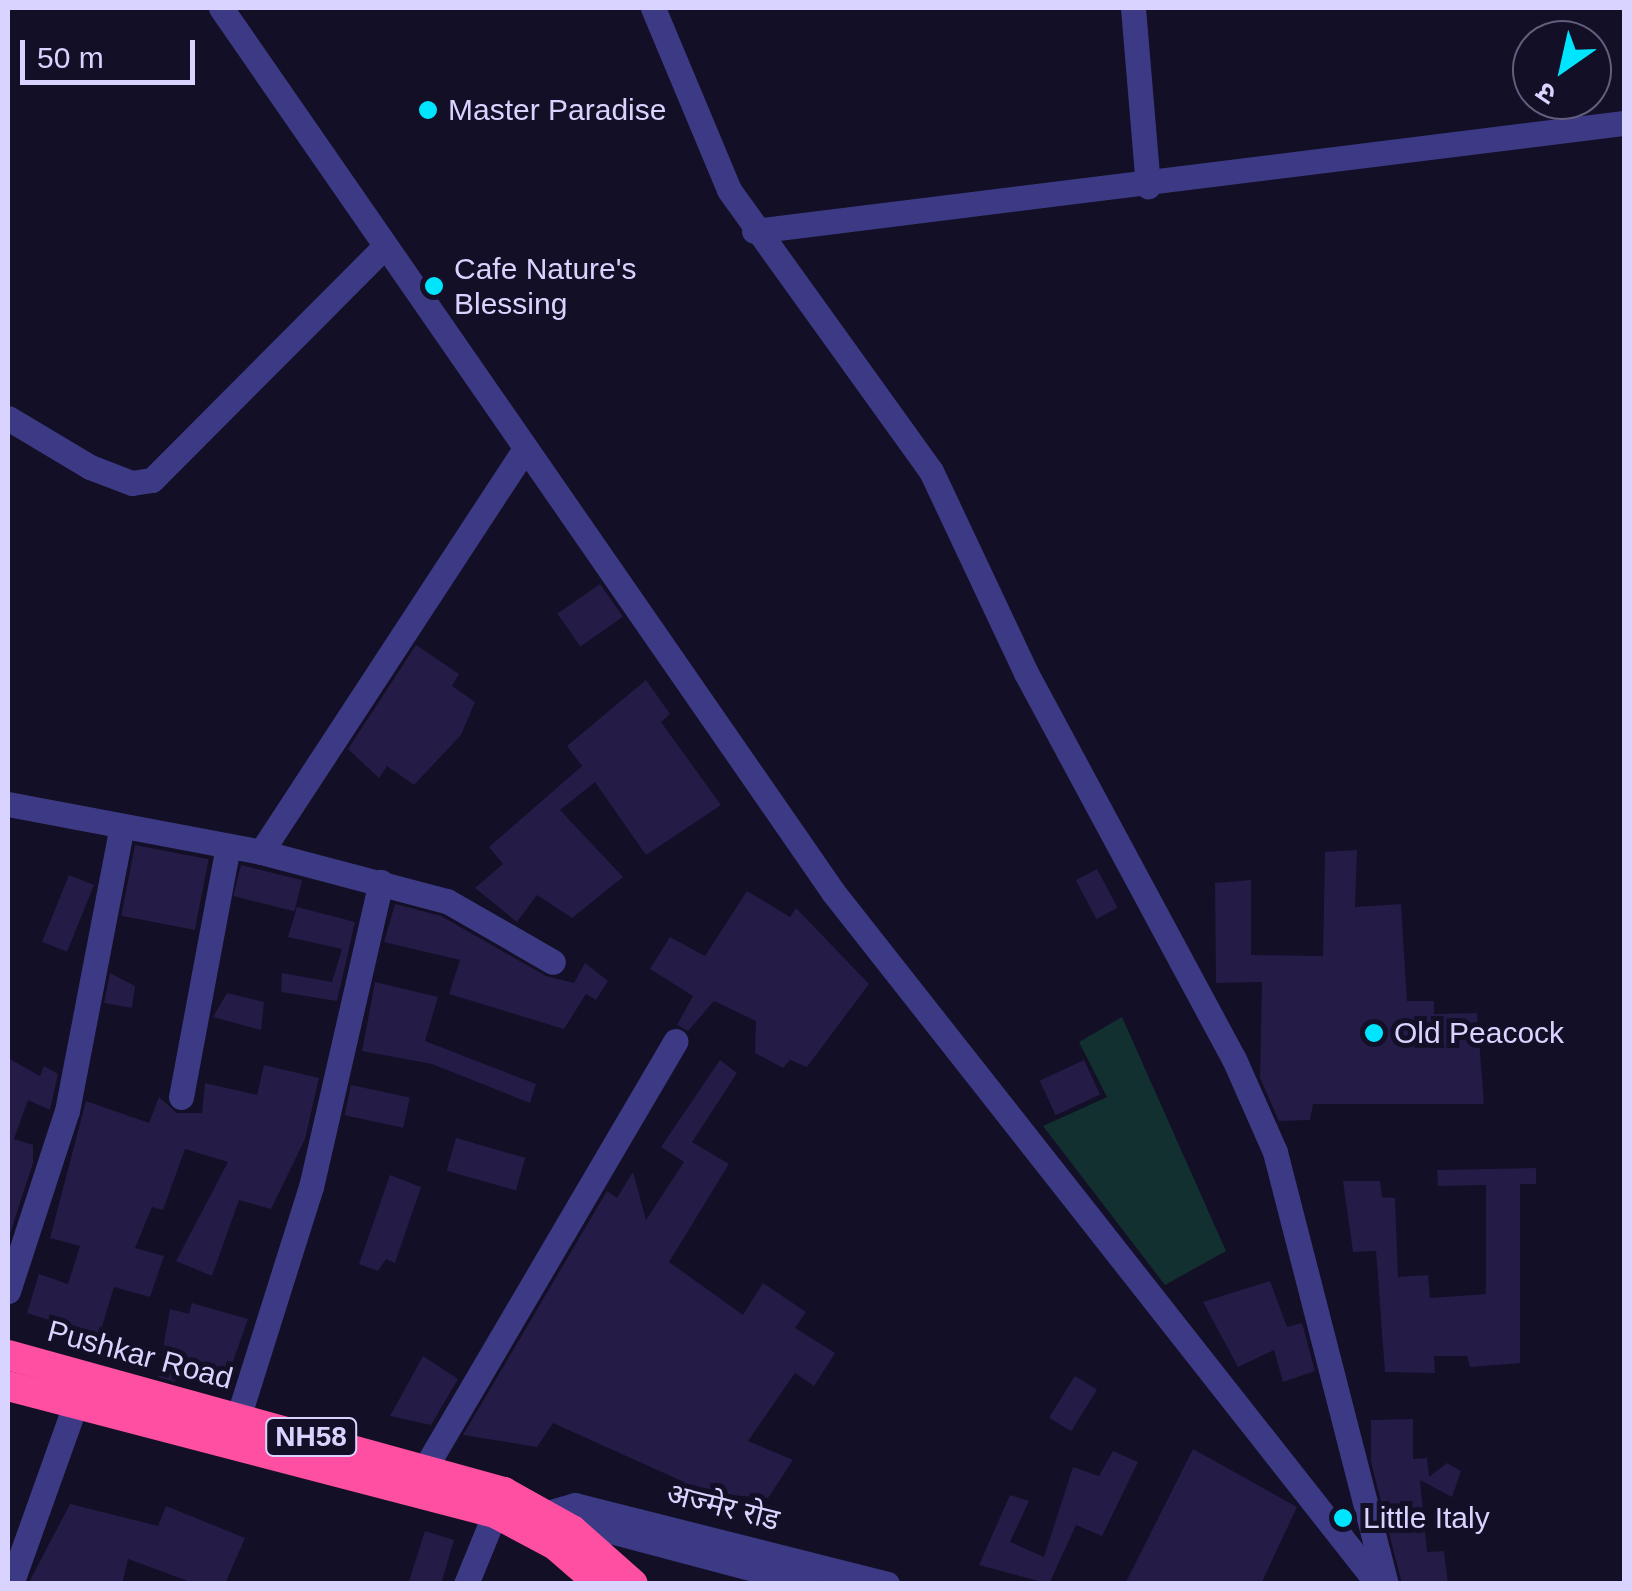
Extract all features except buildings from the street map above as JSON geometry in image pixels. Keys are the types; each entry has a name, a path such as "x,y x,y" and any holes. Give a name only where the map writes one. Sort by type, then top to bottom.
{"highway":[{"name":"Pushkar Road","path":"8,1355 80,1390 515,1510"},
{"name":"Pushkar Road","path":"8,1386 80,1390 238,1418 425,1468 564,1537 633,1584"},
{"name":"Pushkar Road","path":"564,1537 600,1584"}],"street":[{"path":"222,8 384,247 893,971 1382,1584"},
{"path":"653,8 754,231 930,471 1026,673 1234,1060 1275,1152 1382,1584"},
{"path":"1134,8 1148,186"},
{"path":"754,231 1148,186 1624,123"},
{"path":"8,418 90,467 132,483 152,480 384,247"},
{"path":"261,852 525,448"},
{"path":"8,804 261,852 381,882 468,908 553,962"},
{"path":"8,1291 67,1110 122,826"},
{"path":"181,1097 228,846"},
{"path":"238,1418 312,1188 381,882"},
{"path":"425,1468 676,1041"},
{"path":"11,1584 80,1390"},
{"name":"अज्मेर रोड","path":"515,1510 590,1508 886,1584"},
{"path":"466,1584 515,1510"},
{"name":"अज्मेर रोड","path":"564,1537 599,1528 811,1584"}],"green space":[{"path":"1122,1017 1226,1251 1165,1285 1043,1126 1107,1097 1079,1042"}],"place":[{"name":"Master Paradise","path":"428,110"},
{"name":"Cafe Nature's Blessing","path":"434,286"},
{"name":"Old Peacock","path":"1374,1033"},
{"name":"Little Italy","path":"1343,1518"}]}
